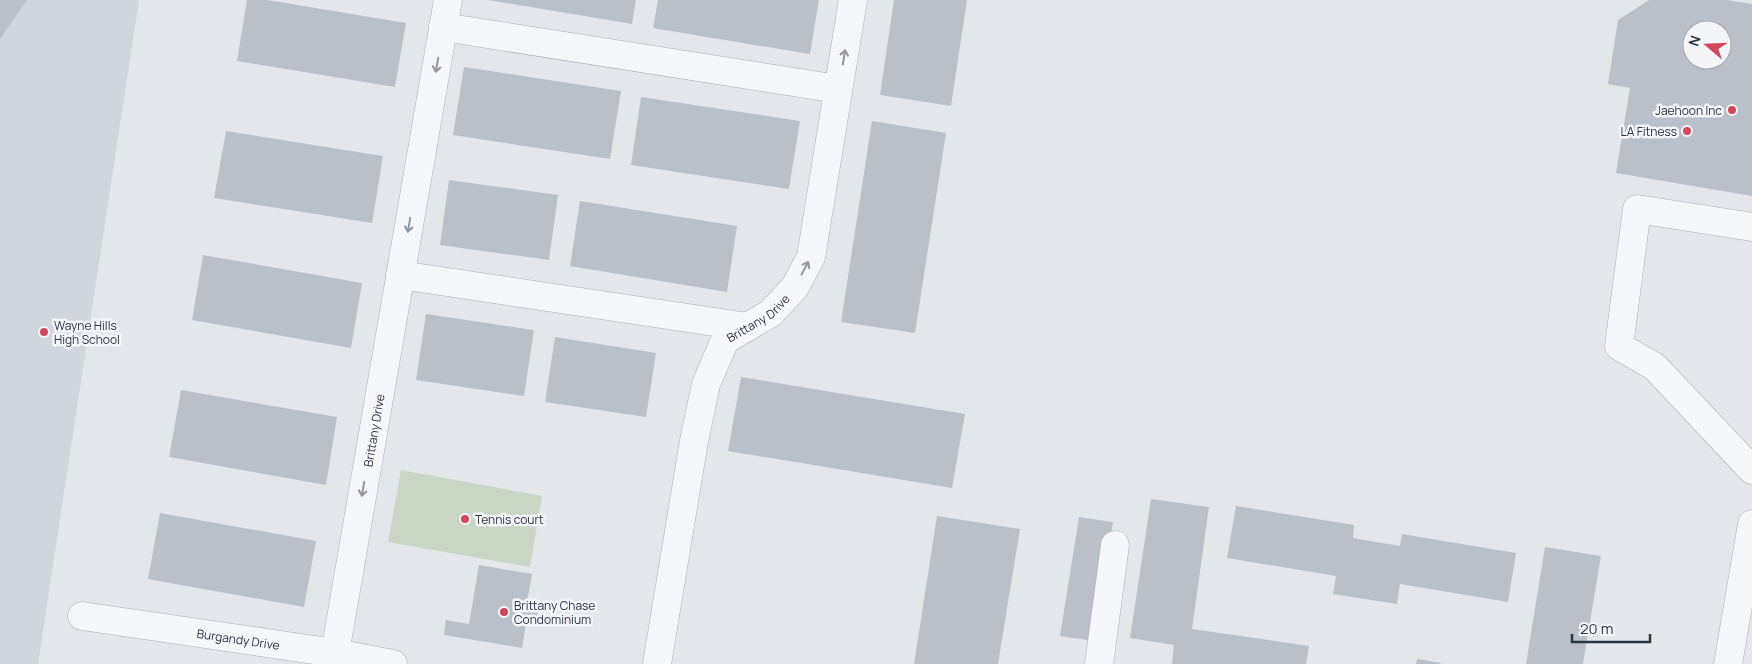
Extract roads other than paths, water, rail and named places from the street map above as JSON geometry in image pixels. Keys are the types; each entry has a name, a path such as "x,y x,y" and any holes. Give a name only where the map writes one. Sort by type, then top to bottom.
{"street":[{"name":"Brittany Drive","path":"335,653 448,0"},
{"name":"Brittany Drive","path":"657,664 694,441 706,384 725,340 771,313 795,287 811,257 853,0"},
{"path":"443,28 838,89"},
{"path":"1752,227 1637,209 1619,346 1655,367 1752,470"},
{"path":"400,275 748,327"},
{"path":"1728,664 1752,524"},
{"path":"1099,664 1115,546"},
{"name":"Burgandy Drive","path":"82,616 335,653 393,664"}],"place":[{"name":"Jaehoon Inc","path":"1732,110"},
{"name":"LA Fitness","path":"1687,131"},
{"name":"Wayne Hills High School","path":"44,332"},
{"name":"Tennis court","path":"465,519"},
{"name":"Brittany Chase Condominium","path":"504,612"}]}
